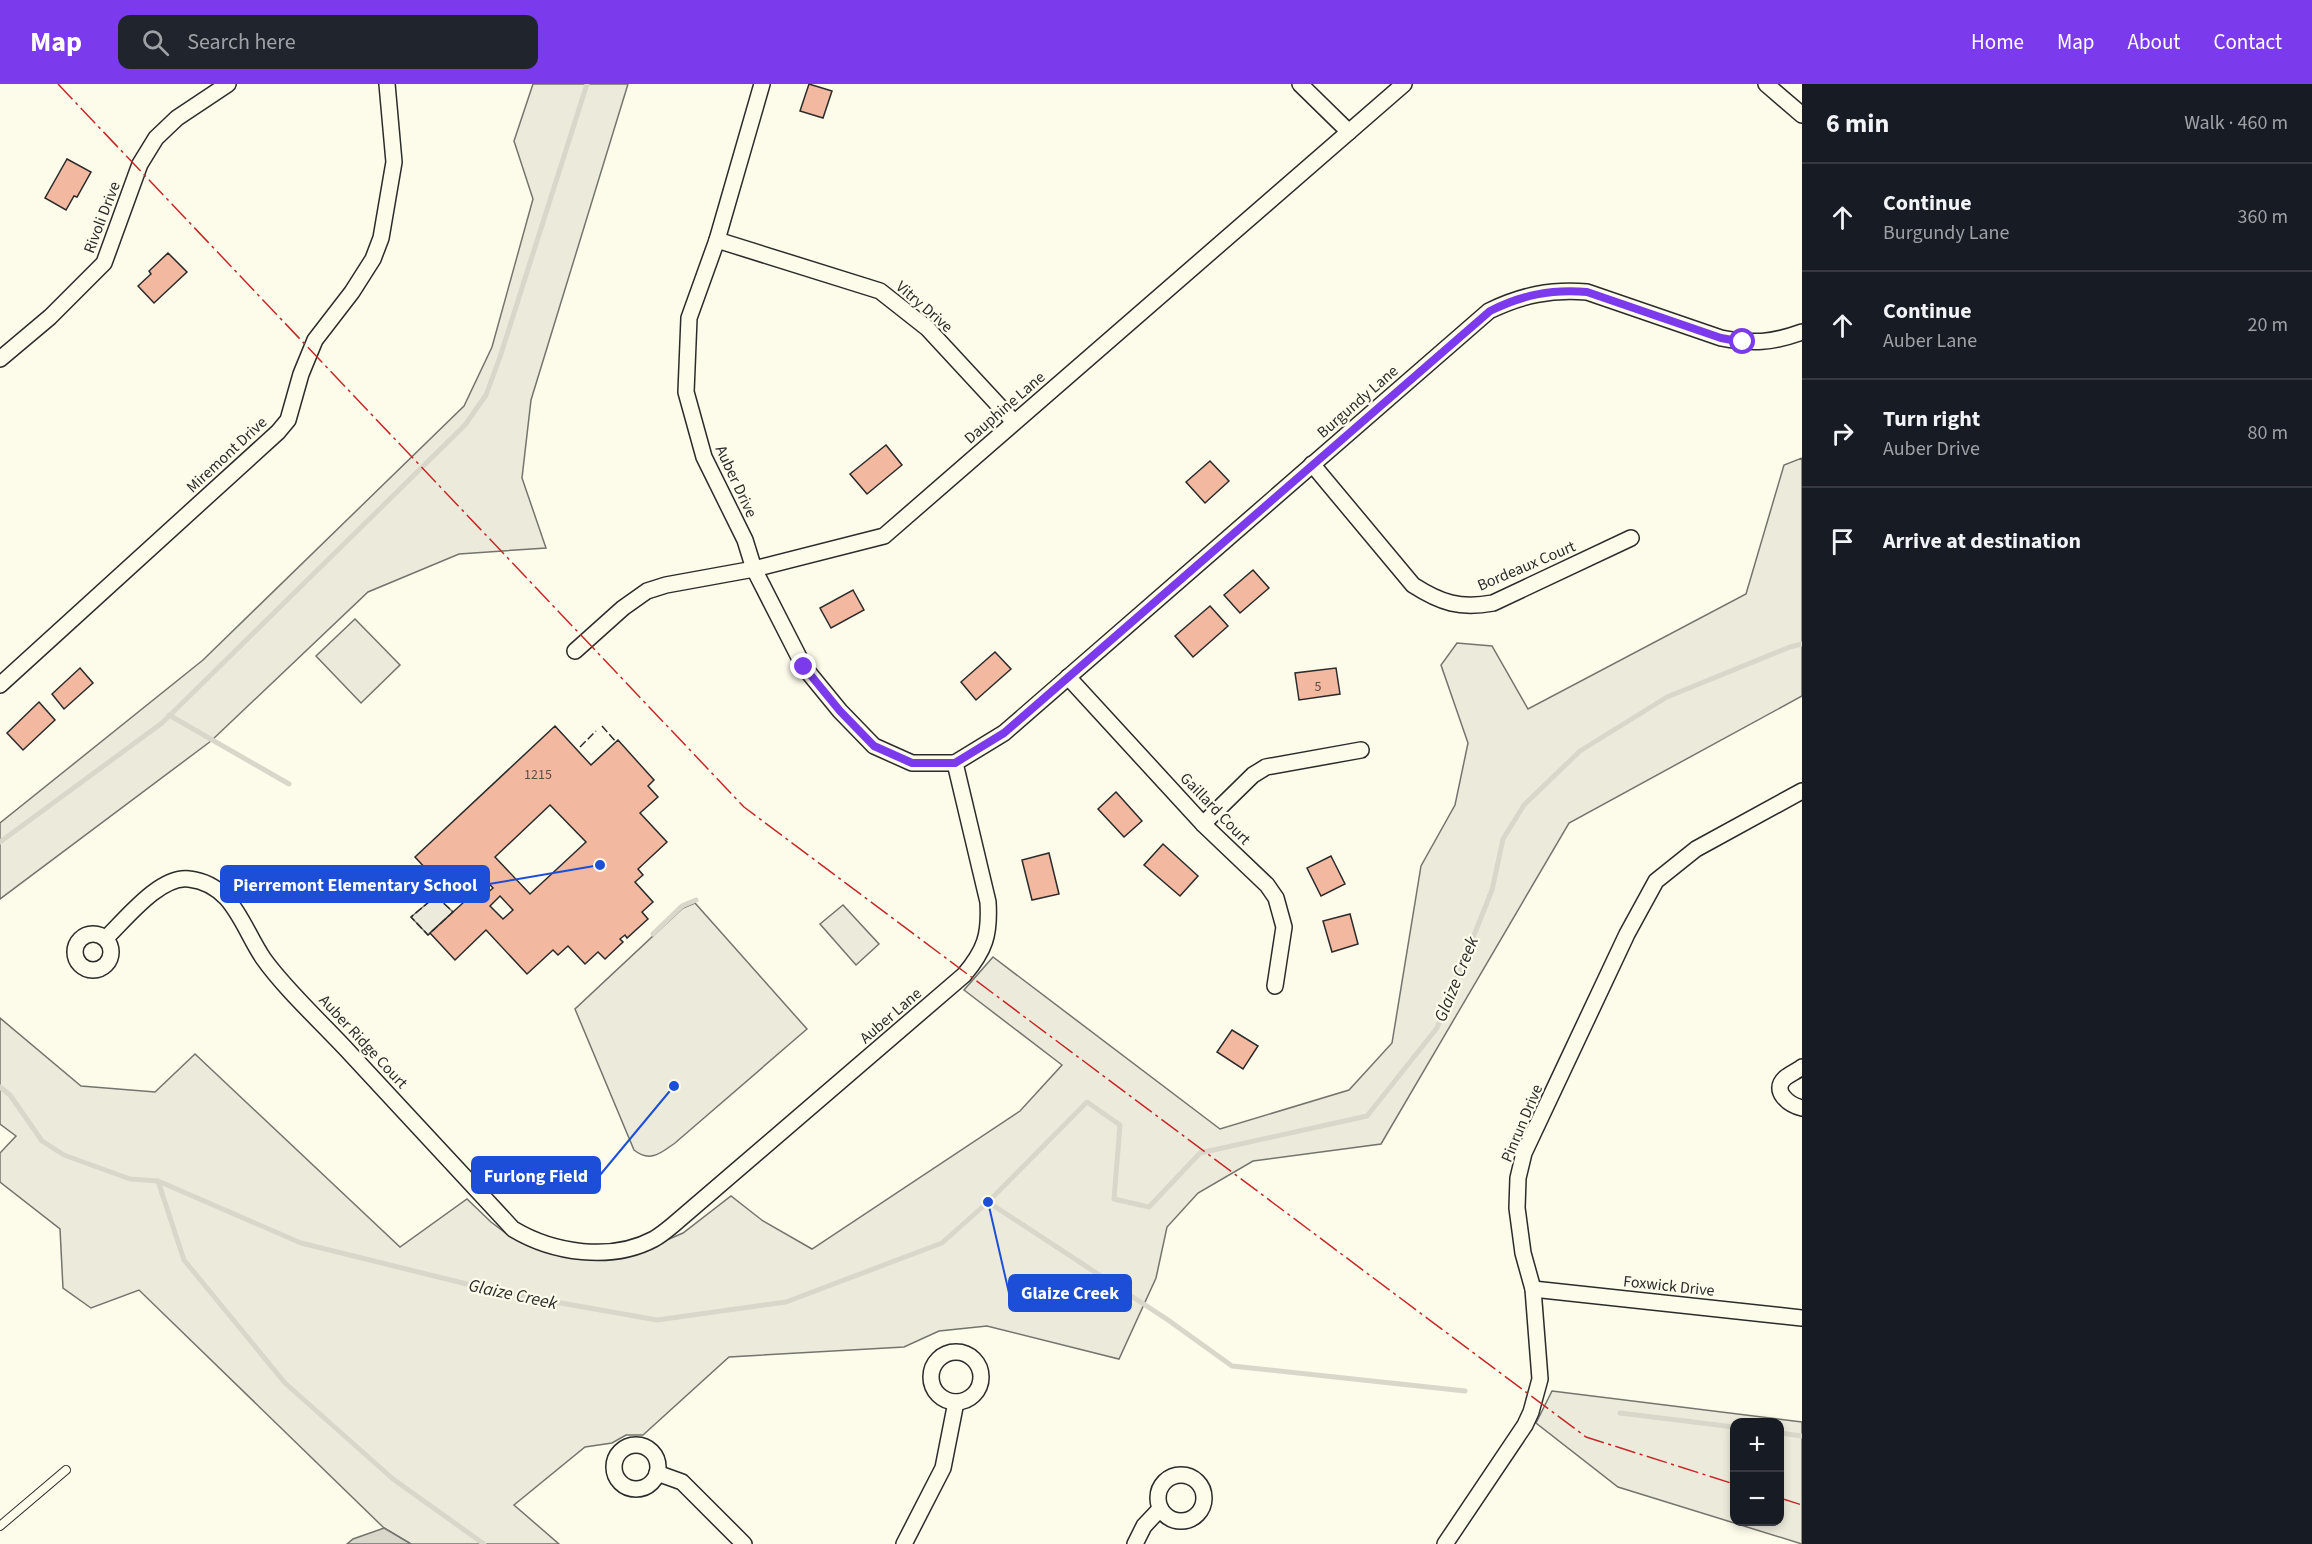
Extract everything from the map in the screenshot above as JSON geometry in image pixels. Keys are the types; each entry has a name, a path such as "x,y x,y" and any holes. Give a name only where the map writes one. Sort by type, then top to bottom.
{"street":[{"name":"Rivoli Drive","path":"0,359 50,317 104,263 140,164 156,138 177,118 228,84"},
{"name":"Miremont Drive","path":"0,685 278,432 288,420 301,374 315,340 373,260 381,238 394,162 387,84"},
{"name":"Auber Drive","path":"762,84 717,240 689,318 686,392 704,457 745,540 754,569 804,667 840,711 874,746 912,763 955,763"},
{"path":"1300,84 1349,132"},
{"name":"Dauphine Lane","path":"575,651 623,608 647,591 666,585 754,569 884,536 1404,84"},
{"path":"1766,84 1802,115"},
{"name":"Vitry Drive","path":"717,240 880,291 927,327 1014,422"},
{"name":"Burgundy Lane","path":"955,763 1004,733 1490,311 1512,300 1539,292 1566,290 1587,292 1721,338 1743,342 1770,342 1802,332"},
{"name":"Bordeaux Court","path":"1312,464 1413,585 1433,598 1453,604 1473,607 1493,603 1631,538"},
{"name":"Gaillard Court","path":"1068,677 1203,824 1267,885 1276,898 1284,927 1275,986"},
{"path":"1203,824 1253,775 1266,767 1360,750"},
{"name":"Auber Lane","path":"618,1250 646,1242 673,1226 964,975 977,960 990,926 988,902 955,763"},
{"name":"Pinrun Drive","path":"1445,1544 1532,1412 1540,1379 1533,1289 1523,1253 1517,1208 1518,1178 1524,1153 1640,909 1656,882 1696,849 1802,791"},
{"name":"Auber Ridge Court","path":"106,938 153,892 167,884 186,878 203,882 218,890 232,903 271,967 513,1229 546,1245 588,1252 618,1250"},
{"path":"1802,1067 1785,1078 1781,1083 1781,1091 1786,1102 1791,1106 1802,1108"},
{"name":"Foxwick Drive","path":"1533,1289 1802,1318"},
{"path":"904,1544 943,1468 956,1402"},
{"path":"657,1473 682,1482 744,1544"},
{"path":"1135,1544 1144,1526 1160,1509"}],"lane":[{"path":"0,1526 66,1470"}],"shaded area":[{"path":"533,84 628,84 531,400 522,478 546,548 459,554 368,592 211,741 0,899 0,823 203,660 464,406 492,347 533,199 514,141"},
{"path":"1802,458 1802,696 1569,823 1381,1144 1253,1161 1198,1193 1167,1227 1156,1278 1119,1359 987,1326 939,1331 904,1347 729,1357 643,1435 626,1435 612,1443 585,1447 514,1505 559,1544 411,1544 384,1528 139,1290 91,1308 63,1288 60,1229 0,1182 0,1153 16,1136 0,1124 0,1018 81,1086 155,1092 195,1054 400,1247 467,1199 511,1237 537,1248 646,1249 683,1233 731,1196 763,1221 812,1249 1020,1111 1062,1065 964,990 993,957 1220,1129 1349,1090 1392,1043 1421,866 1455,805 1468,743 1441,665 1457,643 1492,646 1528,709 1746,594 1784,465"},
{"path":"355,619 400,665 361,703 316,656"},
{"path":"436,896 453,912 428,935 411,917"},
{"path":"695,903 807,1029 675,1143 655,1155 645,1156 634,1150 575,1009 683,908"},
{"path":"843,905 879,944 856,965 820,924"},
{"path":"1552,1391 1770,1418 1730,1418 1730,1522 1618,1487 1536,1423"},
{"path":"1784,1420 1802,1422 1802,1544 1744,1526 1784,1526"},
{"path":"384,1528 411,1544 347,1544 353,1539"}],"building":[{"path":"809,84 832,91 823,118 800,111"},
{"path":"67,159 91,172 77,197 74,196 66,210 45,198"},
{"path":"168,253 187,272 154,303 138,286 151,274 149,271"},
{"path":"886,445 902,465 867,494 850,474"},
{"path":"1210,461 1229,481 1205,503 1186,482"},
{"path":"1253,570 1269,588 1240,613 1224,595"},
{"path":"853,590 864,610 831,628 820,608"},
{"path":"1210,606 1228,626 1193,657 1175,636"},
{"path":"995,652 1011,669 976,700 961,682"},
{"path":"80,668 93,683 64,709 52,694"},
{"path":"1336,668 1340,694 1299,700 1295,673"},
{"path":"39,702 55,720 23,750 7,733"},
{"path":"555,726 591,765 618,740 654,780 648,786 658,797 640,813 667,842 638,869 643,875 635,882 653,902 642,912 648,919 627,938 625,935 620,939 623,942 605,959 598,952 585,964 568,946 558,955 553,950 527,974 486,930 455,960 430,933 476,891 482,898 493,888 479,873 452,897 415,857","holes":["550,805 586,842 530,894 495,857","500,896 513,910 503,919 490,906"]},
{"path":"1116,792 1142,821 1124,837 1098,809"},
{"path":"1163,844 1198,876 1180,896 1144,865"},
{"path":"1049,853 1059,894 1032,900 1022,860"},
{"path":"1331,856 1345,884 1321,896 1307,868"},
{"path":"1350,914 1358,944 1332,952 1323,921"},
{"path":"1232,1030 1258,1046 1243,1069 1217,1052"}],"waterway":[{"path":"0,842 162,723 465,425 486,395 500,357 587,84"},
{"name":"Glaize Creek","path":"0,1087 10,1095 42,1141 64,1155 130,1179 158,1181 301,1243 499,1292 657,1320 786,1302 942,1243 988,1202 1087,1102 1120,1125 1114,1199 1149,1207 1200,1153 1367,1116 1437,1028 1492,890 1503,839 1524,805 1580,751 1667,697 1802,644"},
{"path":"169,715 289,784"},
{"path":"653,934 682,906 696,900"},
{"path":"158,1181 184,1260 285,1383 393,1479 484,1544"},
{"path":"988,1202 1168,1320 1232,1366 1465,1391"},
{"path":"1620,1413 1730,1427"},
{"path":"1784,1434 1802,1436"}],"fence":[{"path":"602,726 616,742"},
{"path":"580,747 596,731"},
{"path":"436,896 453,912 428,935 411,917 436,896"}],"power":[{"path":"58,84 744,807 1586,1437 1730,1483"},
{"path":"1784,1499 1802,1505"}],"place":[{"name":"Pierremont Elementary School","path":"600,865"},
{"name":"Furlong Field","path":"674,1086"},
{"name":"Glaize Creek","path":"988,1202"}],"route":[{"path":"804,667 840,711 874,746 912,763 955,763 1004,733 1490,311 1512,300 1539,292 1566,290 1587,292 1721,338 1743,342"}]}
